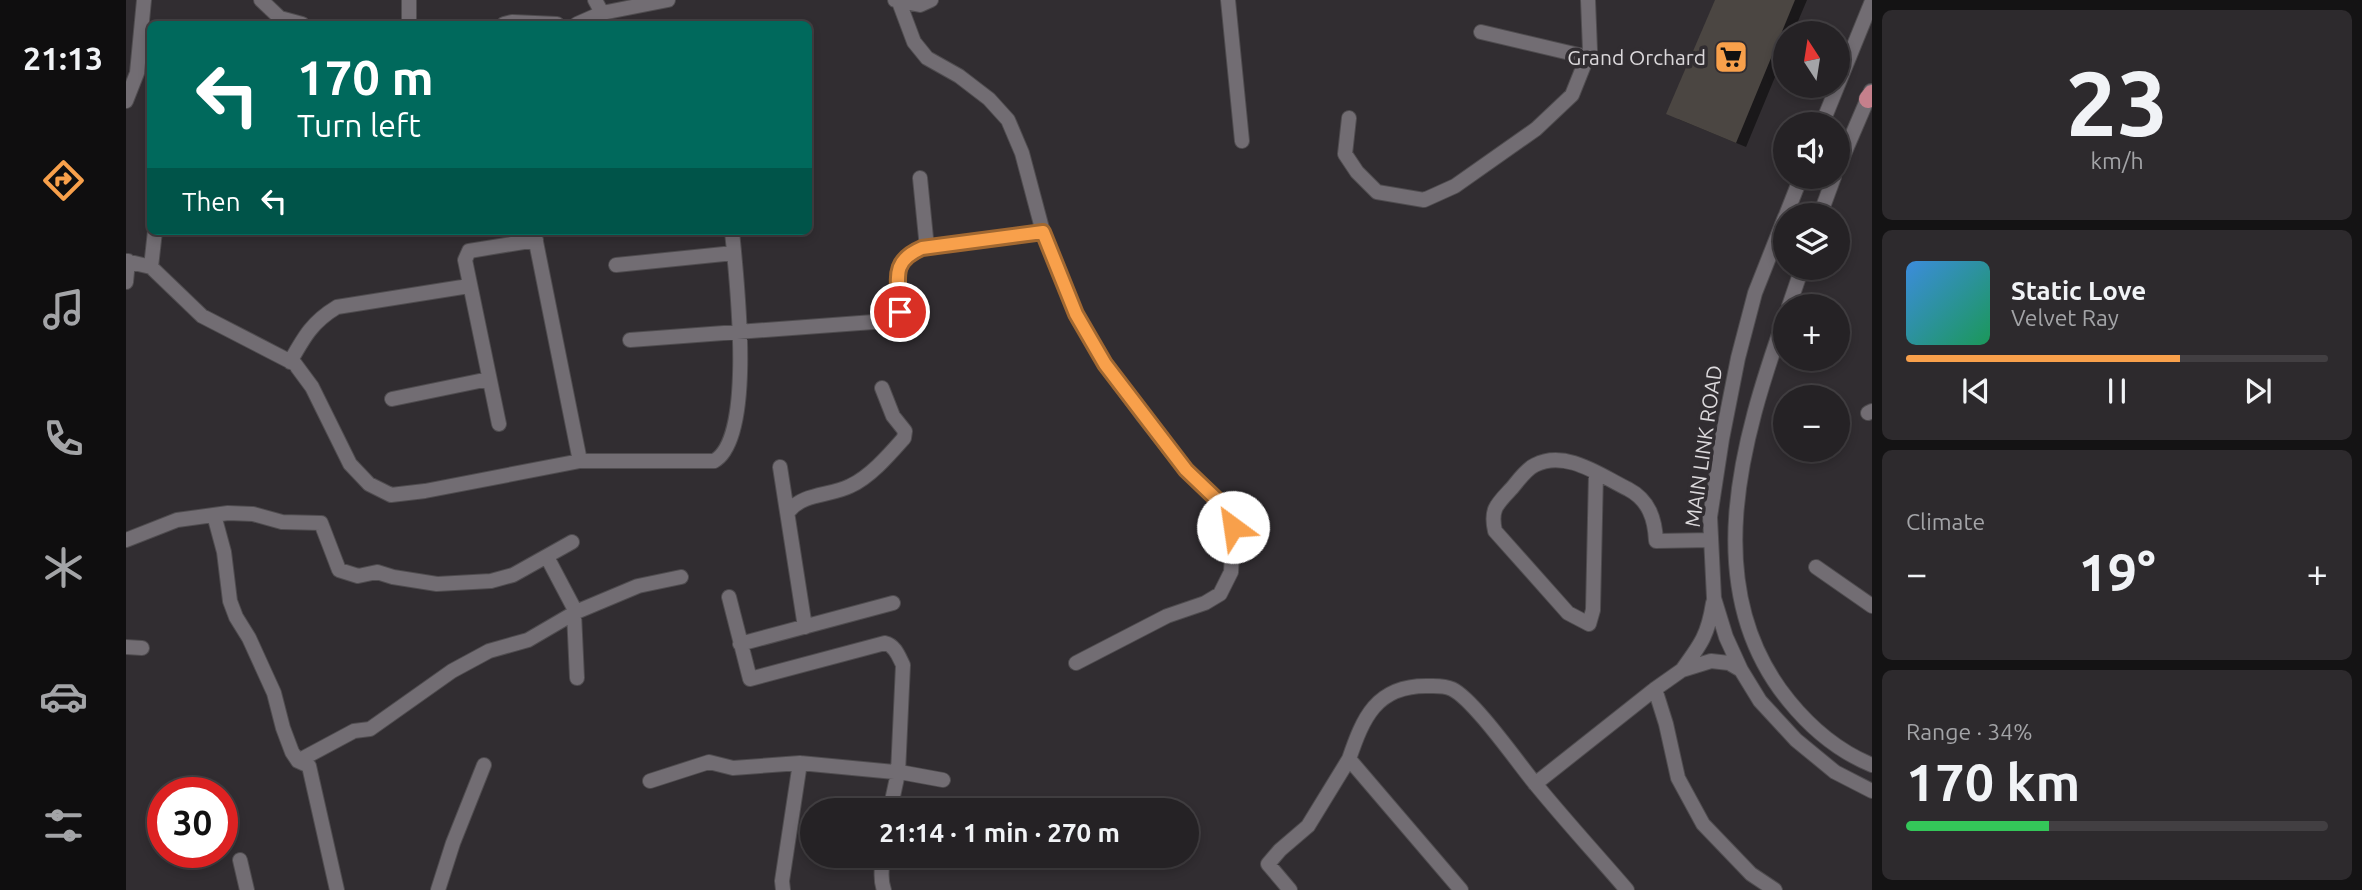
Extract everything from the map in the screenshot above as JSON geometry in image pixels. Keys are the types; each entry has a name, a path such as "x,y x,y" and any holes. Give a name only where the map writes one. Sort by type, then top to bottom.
{"street":[{"path":"126,101 144,0"},
{"path":"409,0 409,21"},
{"path":"581,21 599,7 668,0"},
{"path":"897,1 920,5 931,0"},
{"path":"1228,0 1242,141"},
{"path":"1349,118 1345,154 1357,172 1377,192 1424,200 1455,186 1536,129 1573,95 1590,50 1588,0"},
{"path":"897,1 914,42 927,58 969,83 989,99 1008,120 1022,153 1043,232 1076,314 1105,364 1186,470 1234,519 1231,572 1220,594 1205,603 1167,616 1076,663"},
{"path":"1827,112 1872,1"},
{"path":"270,3 280,18 291,21"},
{"path":"1481,32 1587,57"},
{"path":"1850,141 1871,94"},
{"path":"920,178 927,248"},
{"path":"630,340 887,321 900,312 898,267 907,254 927,248 1043,232"},
{"path":"151,267 155,235"},
{"path":"499,424 465,260 469,251 535,235 580,461"},
{"path":"126,282 127,261 151,267 202,316 295,364 312,387 350,464 369,484 391,495 580,461 714,461 722,457 736,423 741,331 732,235"},
{"name":"MAIN LINK ROAD","path":"1773,247 1755,293 1738,358 1710,517 1714,598 1726,637 1741,670 1760,701 1796,740 1835,772 1872,791"},
{"path":"616,265 734,253"},
{"path":"290,362 308,330 320,317 337,307 469,286"},
{"name":"MAIN LINK ROAD","path":"1773,355 1756,410 1739,488 1735,525 1735,569 1742,606 1762,664 1802,718 1836,746 1872,765"},
{"path":"393,399 489,379"},
{"path":"789,511 794,504 804,499 853,485 865,477 904,438 905,431 893,416 882,388"},
{"path":"1596,473 1593,610 1589,624 1575,618 1559,604 1495,531 1492,517 1497,504 1533,465 1566,460 1596,473 1636,493 1644,499 1651,513 1656,541 1711,540"},
{"path":"780,467 805,627"},
{"path":"126,540 177,520 214,515 253,514 282,522 321,523 339,570 358,576 377,572 437,584 491,581 513,575 572,542"},
{"path":"214,515 226,562 230,601 236,617 245,630 274,693 292,752 299,761 309,766 337,890"},
{"path":"547,557 575,612 577,678"},
{"path":"1816,566 1872,607"},
{"path":"299,761 354,731 370,729 452,671 489,651 528,640 575,612 638,586 681,577"},
{"path":"729,597 750,679 884,643 890,644 903,665 898,773 893,798"},
{"path":"1682,670 1710,626 1714,598"},
{"path":"740,644 893,603"},
{"path":"126,647 142,648"},
{"path":"1535,784 1682,670 1711,662 1729,663 1741,670"},
{"path":"1290,890 1268,864 1308,826 1349,759 1362,721 1383,697 1416,686 1448,687 1456,690 1627,890"},
{"path":"1655,689 1678,778 1703,824 1751,874 1775,890"},
{"path":"1349,759 1461,890"},
{"path":"650,781 709,761 733,768 800,763 943,780"},
{"path":"783,890 782,881 800,763"},
{"path":"438,890 453,842 484,765"},
{"path":"240,860 247,890"},
{"path":"882,868 884,890"}],"building":[{"name":"Grand Orchard","path":"1715,0 1795,0 1786,21 1773,21 1773,53 1736,143 1666,114"}],"place":[{"name":"Grand Orchard","path":"1731,57"}],"route":[{"path":"900,312 898,267 907,254 922,248 1043,232 1076,314 1105,364 1186,470 1231,513 1234,519 1233,527"}]}
